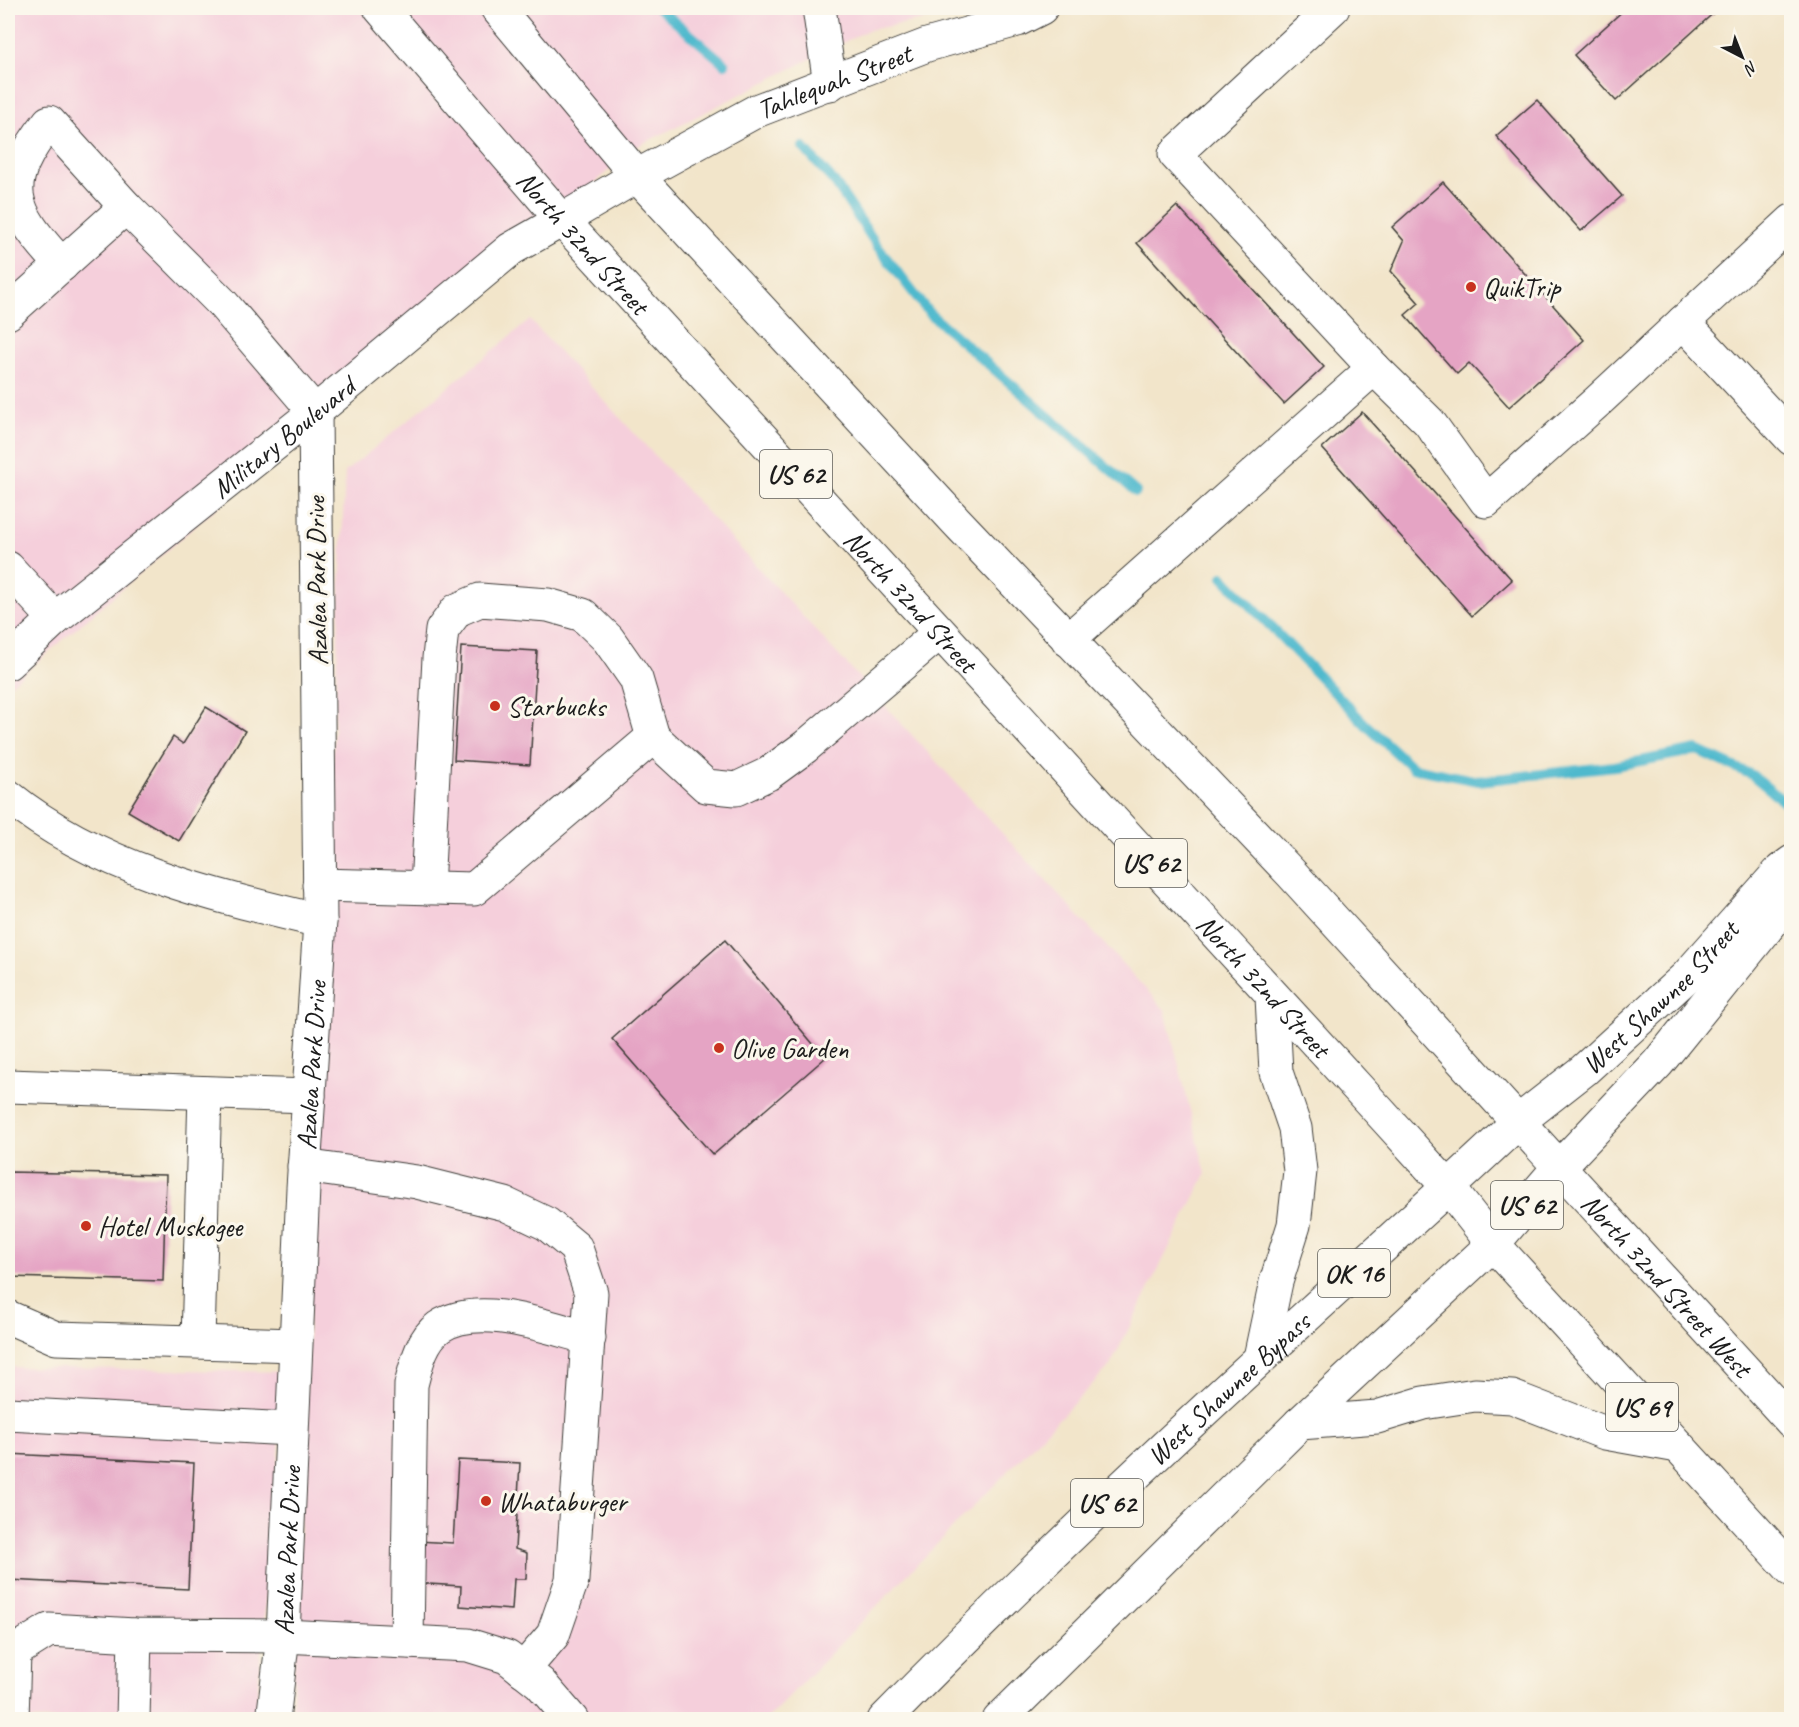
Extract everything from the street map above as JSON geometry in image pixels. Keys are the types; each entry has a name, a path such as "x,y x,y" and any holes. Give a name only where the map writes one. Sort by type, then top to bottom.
{"main road":[{"name":"North 32nd Street","path":"380,8 562,220 1449,1188"},
{"name":"US 62","path":"496,8 637,176 1068,640 1291,873 1518,1121"},
{"path":"819,8 830,84"},
{"name":"Tahlequah Street","path":"562,220 756,111 927,45 1017,20 1041,8"},
{"path":"1333,8 1176,154 1374,368 1429,422 1486,501 1791,221"},
{"path":"62,265 24,224 15,209 11,173 27,144 49,122 126,207 222,303 315,412"},
{"path":"8,313 126,207"},
{"name":"Military Boulevard","path":"8,663 55,620 315,412 511,249 562,220"},
{"path":"1683,322 1791,439"},
{"path":"1068,640 1374,368"},
{"name":"Azalea Park Drive","path":"273,1719 282,1636 304,1166 320,921 315,412"},
{"path":"8,568 55,620"},
{"path":"427,888 442,630 457,610 480,600 548,605 583,615 608,639 636,679 653,737 706,786 736,789 768,774 805,747 939,633"},
{"path":"320,885 474,889 653,737"},
{"path":"8,796 24,809 111,860 214,896 320,921"},
{"name":"West Shawnee Street","path":"1449,1188 1518,1121 1584,1070 1686,977 1781,870 1791,862"},
{"name":"West Shawnee Street","path":"1560,1166 1658,1063 1791,897"},
{"path":"1260,1358 1275,1282 1294,1225 1300,1171 1295,1128 1276,1072 1272,997"},
{"path":"8,1086 309,1096"},
{"path":"198,1340 205,1093"},
{"name":"North 32nd Street West","path":"1518,1121 1791,1422"},
{"path":"304,1166 417,1182 506,1204 547,1224 576,1248 591,1293 572,1580 554,1635 523,1670"},
{"name":"US 62","path":"999,1719 1300,1423 1493,1244 1560,1166"},
{"name":"US 69","path":"1449,1188 1493,1244 1791,1570"},
{"name":"West Shawnee Bypass","path":"884,1719 963,1640 1260,1358 1449,1188"},
{"path":"8,1317 56,1338 198,1340 295,1345"},
{"path":"407,1641 411,1385 419,1354 438,1328 463,1317 507,1317 589,1338"},
{"path":"1300,1423 1377,1417 1423,1403 1475,1395 1512,1397 1605,1432 1678,1446"},
{"path":"8,1414 291,1428"},
{"path":"12,1719 14,1652 49,1630 135,1635 282,1636 468,1645 507,1657 540,1683 572,1719"},
{"path":"133,1719 135,1635"}],"shaded area":[{"path":"8,8 991,8 868,30 636,147 8,687"},
{"path":"530,320 1165,1010 1206,1174 1110,1366 767,1719 292,1720 345,472"},
{"path":"8,1367 286,1372 255,1719 8,1720"}],"building":[{"path":"1626,8 1719,8 1616,101 1574,55"},
{"name":"QuikTrip","path":"1537,100 1622,196 1581,231 1496,136"},
{"name":"QuikTrip","path":"1443,182 1584,340 1509,407 1469,363 1457,374 1405,315 1419,303 1391,271 1404,241 1392,227"},
{"path":"1177,206 1324,367 1284,404 1137,243"},
{"path":"1362,412 1512,580 1472,616 1322,448"},
{"name":"Starbucks","path":"461,647 537,651 530,765 454,760"},
{"path":"206,707 245,731 179,841 128,811 173,737 183,744"},
{"name":"Olive Garden","path":"725,940 825,1058 713,1155 612,1039"},
{"name":"Hotel Muskogee","path":"8,1172 166,1175 163,1281 8,1277"},
{"path":"8,1454 194,1463 188,1589 8,1580"},
{"name":"Whataburger","path":"458,1460 520,1463 515,1549 527,1553 526,1579 514,1579 512,1610 460,1606 461,1586 396,1582 399,1540 453,1543"}],"waterway":[{"path":"659,8 725,64"},
{"path":"803,147 835,183 878,247 929,313 1136,492"},
{"path":"1223,577 1367,726 1413,768 1478,781 1615,766 1697,750 1752,775 1792,808"}],"place":[{"name":"QuikTrip","path":"1471,287"},
{"name":"Starbucks","path":"495,706"},
{"name":"Olive Garden","path":"719,1048"},
{"name":"Hotel Muskogee","path":"86,1226"},
{"name":"Whataburger","path":"486,1501"}]}
